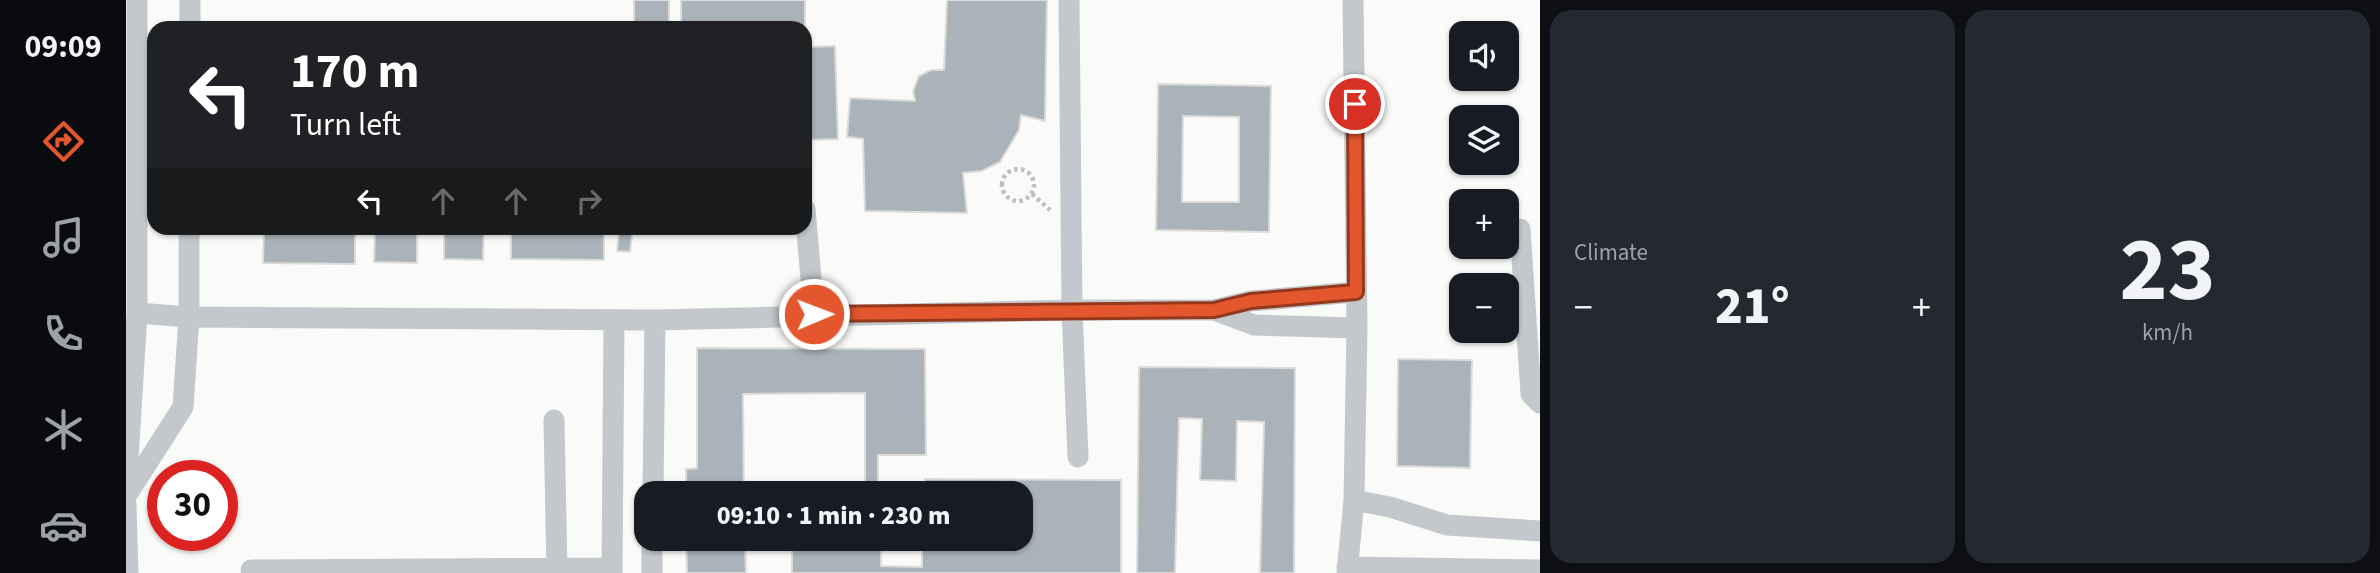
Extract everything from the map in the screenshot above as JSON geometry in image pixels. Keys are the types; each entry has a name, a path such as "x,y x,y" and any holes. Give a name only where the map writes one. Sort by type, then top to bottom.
{"street":[{"path":"126,494 130,353 137,313 136,0"},
{"path":"190,0 190,21"},
{"path":"1069,0 1072,310 1078,457"},
{"path":"1353,0 1357,328 1354,500 1347,570 1540,570"},
{"path":"1520,229 1531,394 1540,403"},
{"path":"126,494 183,407 189,317 189,235"},
{"path":"807,235 814,314"},
{"path":"137,313 189,317 655,320 814,314 1214,310 1251,301 1356,292"},
{"path":"1214,310 1254,324 1357,328"},
{"path":"251,570 612,570 614,320"},
{"path":"653,481 655,320"},
{"path":"554,420 556,571"},
{"path":"1354,500 1390,507 1447,525 1540,531"},
{"path":"126,504 128,573"},
{"path":"652,551 652,573"}],"path":[{"path":"1017,169 1030,174 1034,180 1032,194 1020,201 1007,197 1002,183 1004,176 1017,169"}],"building":[{"path":"634,0 669,0 669,21 634,21"},
{"path":"681,0 805,0 805,21 681,21"},
{"path":"947,0 1047,0 1045,121 1021,115 1019,130 1000,162 982,171 963,173 967,213 865,211 863,139 847,137 850,98 915,101 913,91 919,76 931,70 944,70"},
{"path":"835,46 838,139 812,140 812,47"},
{"path":"1158,84 1271,86 1269,232 1156,230","holes":["1183,116 1239,117 1239,202 1182,202"]},
{"path":"264,235 355,235 355,264 263,263"},
{"path":"375,235 417,235 417,263 374,262"},
{"path":"444,235 484,235 483,260 444,259"},
{"path":"511,235 604,235 604,260 511,259"},
{"path":"618,235 632,235 630,252 617,251"},
{"path":"697,348 925,349 926,455 878,455 878,481 865,481 865,393 743,394 744,481 686,481 686,469 697,468"},
{"path":"1398,359 1472,360 1470,468 1397,466"},
{"path":"1139,367 1295,368 1294,573 1260,573 1264,422 1237,421 1236,481 1200,480 1202,419 1179,418 1175,573 1137,573"},
{"path":"925,479 1121,480 1121,573 792,573 792,551 881,551 881,566 922,567 922,551 1033,551 1033,481"},
{"path":"686,551 745,551 746,573 687,573"}],"route":[{"path":"814,314 1214,310 1251,301 1356,292 1355,104"}]}
